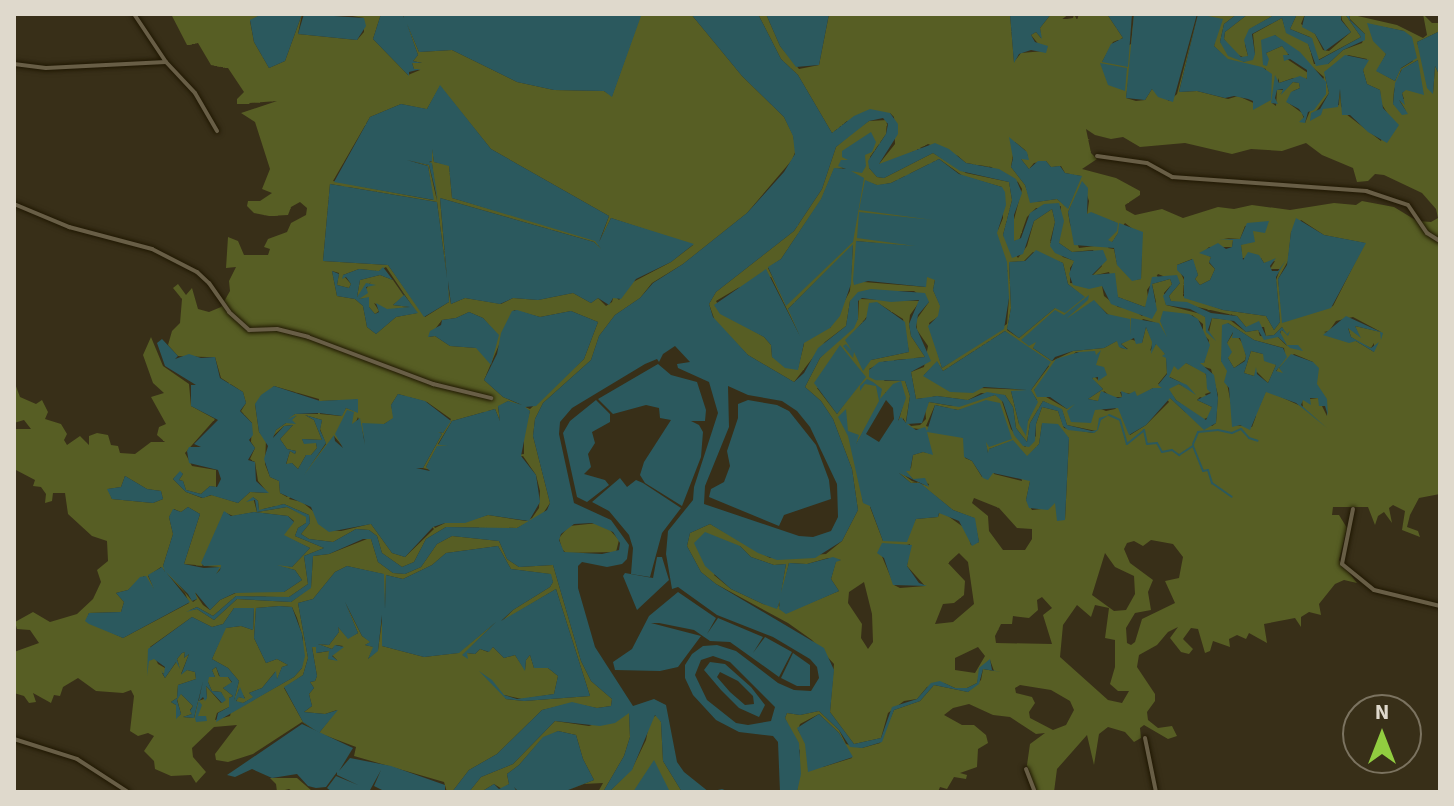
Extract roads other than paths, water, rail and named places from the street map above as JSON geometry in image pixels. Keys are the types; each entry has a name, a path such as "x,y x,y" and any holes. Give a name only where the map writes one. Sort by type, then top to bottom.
{"street":[{"path":"134,14 166,62 195,93 217,131"},
{"path":"14,64 46,68 166,62"},
{"path":"1097,156 1151,164 1172,177 1366,191 1408,205 1427,233 1440,241"},
{"path":"14,204 69,227 152,249 197,272 207,280 229,312 249,330 282,330 433,384 491,398"},
{"path":"1353,509 1342,564 1374,590 1440,606"},
{"path":"1145,738 1156,792"},
{"path":"14,739 77,759 128,792"},
{"path":"1026,769 1035,792"}],"water":[{"path":"262,14 302,14 285,61 269,68 254,42 250,20"},
{"path":"304,14 364,18 366,26 357,40 298,34"},
{"path":"381,14 402,14 404,18 403,14 641,16 612,97 604,91 554,90 517,82 452,50 419,52 407,24 418,55 413,61 422,63 412,63 414,69 421,69 409,72 409,76 373,39"},
{"path":"691,14 758,14 781,59 798,75 832,133 854,116 870,109 890,113 898,124 898,134 879,164 935,143 949,149 966,163 999,169 1016,179 1022,193 1014,215 1014,241 1021,238 1030,213 1044,204 1059,203 1064,221 1059,243 1072,252 1103,250 1107,260 1092,275 1115,273 1118,297 1145,307 1152,277 1177,275 1180,283 1169,296 1171,301 1187,302 1211,313 1237,316 1246,327 1259,321 1266,336 1274,335 1282,327 1287,334 1290,331 1288,336 1282,330 1280,332 1287,345 1298,345 1303,351 1290,348 1278,337 1264,340 1258,330 1246,332 1234,321 1212,318 1208,330 1216,341 1206,332 1205,317 1190,309 1166,305 1163,296 1172,284 1170,279 1152,284 1157,310 1152,319 1111,304 1102,286 1089,289 1073,285 1069,274 1074,261 1055,253 1050,246 1055,222 1052,209 1034,221 1023,254 1012,258 1003,235 1012,200 1009,182 960,171 933,153 884,178 877,177 869,168 868,161 886,134 888,124 883,118 869,121 836,147 822,189 794,231 716,292 709,304 713,317 748,355 794,382 804,373 818,348 846,326 850,301 858,292 871,289 925,293 929,302 918,315 916,327 931,361 911,372 916,399 937,396 968,400 987,392 1005,395 1013,407 1016,428 1027,442 1030,423 1043,401 1062,409 1067,425 1092,431 1097,430 1099,418 1109,415 1101,420 1098,430 1094,433 1068,430 1063,426 1058,411 1042,407 1036,424 1035,441 1029,447 1023,446 1014,435 1003,402 995,395 959,407 929,402 922,423 907,424 916,430 925,427 927,431 935,405 958,410 986,400 1000,403 1012,439 989,447 986,442 988,453 989,449 1013,440 1027,456 1039,444 1042,423 1058,424 1069,438 1065,520 1057,521 1055,503 1048,510 1029,508 1026,500 1030,481 993,473 988,480 983,478 972,461 964,457 963,438 927,432 933,455 923,452 913,455 910,471 906,471 913,479 925,478 929,487 899,473 911,483 920,483 953,510 975,518 979,542 972,546 959,521 939,513 938,517 916,519 907,542 883,541 870,506 863,503 848,436 838,417 846,409 848,431 859,435 856,444 879,401 876,386 865,384 860,391 860,386 867,379 873,382 882,389 880,399 893,384 901,381 906,398 898,421 901,417 906,423 910,396 905,381 875,380 869,377 869,370 879,362 925,357 911,336 909,324 919,300 891,302 862,298 858,301 858,319 854,328 820,358 805,387 821,401 833,419 852,469 858,510 842,541 815,558 777,560 758,553 710,524 690,533 687,546 701,572 716,584 824,648 834,670 830,712 854,744 881,738 892,707 917,699 931,683 940,681 955,688 967,688 977,683 979,668 990,659 992,670 1001,672 983,669 979,684 968,692 934,685 920,701 894,710 882,742 862,748 850,747 839,730 819,711 800,715 787,713 785,718 799,743 801,774 797,792 780,792 778,742 773,736 739,732 716,720 693,695 685,678 685,665 692,654 703,646 717,645 736,651 778,683 794,690 811,691 819,678 817,667 810,659 773,637 717,615 678,587 672,589 666,554 668,531 693,500 694,487 718,413 709,382 678,368 677,364 690,362 675,346 663,354 659,362 657,359 645,364 572,408 560,422 559,434 574,503 611,520 629,545 627,559 622,564 607,567 582,562 578,566 578,588 595,647 633,706 654,699 666,705 677,762 684,772 709,792 682,792 663,761 661,722 655,715 632,770 609,792 603,792 624,756 630,737 629,713 615,723 600,726 555,721 513,764 481,777 469,792 452,792 469,770 497,754 542,710 572,702 597,708 611,706 612,699 591,681 581,661 553,565 519,567 507,559 499,541 452,536 437,544 421,567 405,574 393,573 378,562 371,539 363,539 329,554 313,556 311,588 291,602 237,599 214,620 197,609 186,612 197,607 213,616 236,596 289,597 308,584 304,556 324,548 295,536 298,528 306,523 306,517 287,507 257,512 255,500 246,502 253,497 258,501 259,510 284,504 309,515 310,523 301,534 309,539 333,542 356,529 369,530 377,536 382,553 402,567 414,562 426,539 446,527 517,528 547,510 550,503 533,436 535,419 543,403 591,360 599,336 615,315 747,213 784,172 795,154 793,136 784,117 742,76","holes":["728,386 748,395 782,401 797,411 810,427 837,484 838,517 831,531 813,537 799,536 704,504 705,486 729,427","886,400 893,408 894,419 879,442 866,434","592,523 613,532 620,543 619,550 602,554 564,552 559,540 561,534 574,524","713,656 730,662 775,707 771,721 748,725 736,723 707,700 695,675 701,660"]},
{"path":"766,14 829,14 819,65 796,67 780,46"},
{"path":"1010,14 1051,14 1040,28 1042,39 1036,32 1031,35 1035,42 1048,46 1046,53 1031,50 1019,54 1014,63"},
{"path":"1107,14 1132,14 1128,67 1102,62 1111,44 1123,38"},
{"path":"1134,14 1197,14 1173,102 1158,97 1152,89 1145,100 1126,98"},
{"path":"1198,14 1223,19 1214,46 1228,59 1262,67 1272,74 1271,100 1253,110 1253,101 1248,99 1225,98 1197,91 1179,92"},
{"path":"1237,14 1248,14 1225,32 1224,39 1241,57 1248,56 1244,40 1249,29 1276,14 1297,14 1290,29 1312,38 1319,60 1361,37 1345,14 1349,14 1350,20 1365,34 1365,40 1343,50 1328,64 1316,66 1308,44 1286,33 1282,18 1252,34 1255,54 1253,60 1244,62 1228,56 1220,42 1224,24"},
{"path":"1305,14 1341,14 1341,20 1351,32 1325,51 1315,34 1302,27"},
{"path":"1367,23 1404,31 1412,37 1417,58 1401,68 1395,81 1376,71 1386,54 1373,41"},
{"path":"1440,31 1440,76 1435,66 1433,94 1427,88 1417,42"},
{"path":"1275,35 1300,52 1326,82 1326,94 1314,110 1308,112 1305,123 1299,122 1304,117 1299,109 1286,102 1291,92 1300,88 1299,83 1293,82 1281,95 1283,89 1277,90 1275,98 1278,104 1271,103 1275,75 1279,83 1300,76 1307,79 1307,70 1290,59 1284,61 1283,55 1289,55 1282,46 1266,53 1269,59 1267,66 1263,65 1261,40"},
{"path":"1345,55 1369,60 1363,70 1367,84 1380,90 1383,108 1399,125 1387,143 1368,132 1350,115 1342,115 1340,89 1338,107 1323,109 1321,115 1310,121 1311,113 1320,109 1329,93 1324,72"},
{"path":"1418,60 1424,95 1406,90 1402,93 1405,105 1399,100 1408,114 1402,115 1393,104 1395,83 1402,69"},
{"path":"1100,63 1127,68 1125,91 1108,85"},
{"path":"440,85 491,149 609,216 599,242 611,218 694,244 671,262 636,279 621,299 613,298 609,305 598,298 591,303 573,293 538,300 513,298 500,304 465,298 451,304 448,281 449,302 424,317 388,265 323,261 330,184 437,202 447,278 440,198 594,242 601,249 595,241 452,198 449,166 434,162 432,149 432,161 429,162 432,163 438,201 429,165 407,160 428,166 434,200 334,182 370,117 401,104 427,109"},
{"path":"871,132 876,142 872,152 865,155 866,166 862,173 851,171 864,178 853,242 786,306 768,267 781,259 821,199 834,168 846,169 838,166 841,160 848,160 842,157 842,151"},
{"path":"1009,137 1027,152 1029,160 1021,159 1029,169 1038,161 1046,161 1051,167 1060,166 1065,173 1082,176 1068,209 1057,199 1030,203 1025,185 1011,167 1013,158"},
{"path":"939,159 959,174 1002,187 1005,192 1006,205 997,233 1007,262 1009,298 1004,329 942,368 928,326 938,316 940,306 933,290 935,280 927,277 926,287 868,281 854,285 853,280 856,241 915,246 857,238 859,212 933,220 859,210 865,180 877,185 891,183"},
{"path":"1082,181 1088,188 1087,214 1091,212 1118,223 1117,231 1108,240 1112,242 1118,233 1119,223 1143,232 1141,279 1132,281 1117,265 1114,248 1074,245 1068,212"},
{"path":"1296,218 1324,235 1366,243 1331,308 1282,323 1278,279 1287,265"},
{"path":"1269,221 1265,233 1253,231 1255,242 1241,245 1243,260 1248,252 1259,255 1264,263 1276,258 1270,266 1272,271 1278,271 1286,260 1276,277 1280,322 1274,330 1266,316 1223,310 1184,298 1184,277 1177,270 1177,265 1193,259 1198,275 1195,279 1200,285 1210,280 1215,269 1209,262 1211,257 1199,253 1218,243 1226,249 1232,247 1233,240 1219,239 1240,239 1247,223"},
{"path":"853,244 851,284 840,316 830,328 804,343 798,370 785,368 772,357 771,345 764,337 720,314 714,305 766,269 800,336 788,309"},
{"path":"1036,250 1063,263 1068,284 1085,297 1065,313 1055,308 1019,338 1007,329 1011,308 1009,262 1025,261"},
{"path":"383,267 393,280 380,275 360,280 357,297 366,283 376,285 366,287 368,293 359,299 369,297 369,307 375,314 379,312 376,303 387,309 410,307 393,305 404,295 396,284 418,313 396,317 376,334 367,327 363,306 355,299 337,296 332,271 339,274 337,285 349,288 351,284 346,277 342,279 343,275 359,269 379,271"},
{"path":"1089,295 1088,300 1066,319 1094,300 1107,314 1130,319 1130,335 1131,318 1159,323 1167,337 1160,321 1163,311 1189,314 1198,319 1210,345 1204,363 1200,363 1214,375 1218,398 1216,423 1204,430 1170,398 1146,425 1129,435 1118,408 1095,410 1091,423 1071,422 1067,411 1075,404 1067,409 1050,397 1037,397 1034,390 1056,359 1079,352 1095,351 1096,355 1101,350 1096,365 1104,367 1107,375 1098,381 1098,377 1092,378 1103,389 1088,399 1098,401 1101,391 1118,398 1122,397 1121,391 1129,394 1135,391 1137,396 1153,388 1162,388 1158,385 1167,374 1166,358 1156,344 1151,354 1152,342 1146,327 1142,343 1136,344 1134,338 1121,344 1128,350 1119,347 1117,341 1104,348 1073,351 1055,357 1052,361 1033,348 1036,342 1029,346 1021,340 1055,310 1064,315","holes":["1186,363 1206,374 1207,389 1211,393 1197,400 1212,407 1206,420 1176,400 1169,389 1179,384 1196,395 1187,385 1169,377 1174,366 1178,370"]},
{"path":"877,302 905,322 909,352 871,360 863,371 854,352 853,358 843,346 846,344 852,351 845,340 866,319 869,303"},
{"path":"512,311 540,317 571,311 598,322 584,359 536,406 525,407 530,411 521,456 536,475 540,502 529,521 488,515 465,523 445,523 433,527 405,557 392,553 371,524 329,532 318,524 311,507 280,493 279,481 270,477 264,459 268,446 259,432 255,404 261,395 274,386 320,401 358,399 358,413 346,408 342,416 295,414 288,419 297,415 292,420 296,424 286,423 276,430 273,438 284,426 293,425 280,439 287,449 296,451 295,454 290,451 286,464 292,463 298,469 306,455 311,455 317,448 316,443 304,444 302,439 322,440 314,420 305,415 322,420 320,430 326,443 304,475 334,435 335,441 343,448 335,434 347,410 354,412 352,424 360,418 365,445 362,423 384,424 393,418 391,405 398,394 425,401 451,421 443,433 438,432 442,434 423,468 416,468 430,471 426,467 437,446 448,446 438,445 452,421 495,409 500,421 498,406 508,401 522,405 503,397 484,380 497,354 501,333"},
{"path":"469,312 483,318 499,335 491,365 476,348 450,346 435,336 428,337 430,331 441,325 442,320"},
{"path":"1346,316 1383,333 1381,340 1380,332 1355,326 1361,338 1348,328 1351,337 1371,348 1379,342 1374,352 1356,341 1349,343 1323,335"},
{"path":"1228,323 1254,340 1283,348 1287,357 1276,371 1283,373 1279,368 1291,354 1313,362 1319,368 1317,384 1327,399 1328,416 1325,406 1319,406 1318,398 1310,398 1311,405 1303,400 1301,405 1327,428 1296,403 1266,392 1250,430 1240,425 1232,427 1229,388 1224,382 1227,371 1221,361 1222,325","holes":["1233,332 1232,338 1240,338 1246,356 1245,361 1234,368 1228,358 1232,352 1227,343","1251,351 1263,354 1264,361 1276,365 1268,383 1257,374 1256,367 1254,376 1244,373"]},
{"path":"1005,331 1051,362 1031,390 1038,402 1028,421 1026,436 1019,424 1011,391 1027,390 984,387 973,393 950,392 923,376 937,361 943,371"},
{"path":"162,339 178,356 175,359 189,354 201,358 215,357 220,378 243,392 246,403 240,411 252,423 253,435 249,440 255,448 248,460 255,462 256,481 269,493 250,492 238,503 211,495 203,498 186,492 173,479 180,471 183,474 179,480 183,481 186,490 201,494 210,486 217,487 221,479 218,470 189,463 187,451 189,447 201,447 194,444 218,420 191,406 191,385 196,385 165,366 157,343"},
{"path":"840,345 866,377 837,414 814,383"},
{"path":"658,364 671,375 697,382 706,410 705,421 691,421 699,425 703,432 701,457 682,506 645,483 640,475 644,462 671,420 660,418 659,408 646,405 613,414 598,399"},
{"path":"596,400 610,414 610,422 592,432 595,443 588,454 591,467 584,474 605,480 609,485 587,502 577,497 563,433 570,421"},
{"path":"748,400 777,405 789,411 816,445 829,480 831,499 784,515 779,526 709,497 711,489 724,482 730,466 727,451 738,418 738,404"},
{"path":"125,476 147,489 161,491 163,499 153,503 112,499 107,489 121,487"},
{"path":"620,478 627,487 636,480 643,483 681,508 662,533 650,577 631,574 633,548 629,535 609,511 592,502"},
{"path":"188,507 200,514 184,564 204,568 220,567 216,574 220,570 221,565 204,566 201,563 224,511 231,516 254,512 288,516 294,522 284,535 310,548 292,567 277,565 295,570 302,580 284,592 235,593 220,600 210,610 195,592 197,599 192,601 166,572 190,602 123,638 85,621 89,613 121,612 124,602 116,593 128,590 140,577 146,576 154,589 148,575 162,567 165,572 163,566 173,534 169,517 173,509 181,512"},
{"path":"705,532 740,546 751,557 774,565 786,564 781,593 789,563 807,564 833,557 841,560 836,562 831,579 839,591 786,614 779,609 780,600 777,609 763,604 731,589 705,566 694,543"},
{"path":"882,543 912,545 907,566 919,583 927,586 893,585 884,558 877,553"},
{"path":"498,546 511,569 551,574 553,582 501,621 556,589 590,696 524,701 506,699 479,671 492,680 504,695 517,699 554,694 558,676 548,668 534,668 530,655 525,671 515,655 504,658 493,647 489,652 480,649 475,654 467,653 468,659 462,655 496,622 459,653 424,657 382,646 382,615 378,651 368,659 373,647 365,645 370,642 362,636 345,602 358,633 348,639 338,627 339,632 329,645 318,644 332,649 335,645 344,647 332,656 338,661 328,659 329,651 316,653 316,647 312,647 317,676 315,681 310,682 314,688 309,694 312,706 304,712 325,714 338,710 319,733 303,722 284,687 303,675 308,658 298,603 313,599 335,572 347,566 384,574 385,609 386,575 403,579 432,565 446,553"},
{"path":"657,557 662,557 669,580 637,610 623,576 625,573 653,578"},
{"path":"678,592 716,618 707,634 718,618 763,637 753,653 765,637 792,652 779,677 730,642 710,641 694,630 659,623 651,623 701,636 678,667 660,671 615,670 613,662 632,649 649,616"},
{"path":"292,607 302,634 305,656 302,668 294,677 216,722 218,713 229,707 229,698 233,696 223,688 232,682 228,677 220,677 216,667 212,670 215,677 209,677 208,682 212,691 221,692 226,700 222,703 206,686 207,698 199,701 202,705 198,716 206,716 207,721 196,722 195,718 203,681 194,718 183,717 192,714 193,706 181,694 177,700 181,714 176,719 176,705 171,702 177,698 178,685 196,679 195,672 187,670 181,675 189,654 184,658 185,652 182,653 177,659 180,669 176,662 165,678 161,670 164,674 165,667 154,659 149,661 147,676 148,649 192,617 212,627 223,624 234,608 254,608 253,630 241,626 226,628 212,659 228,668 239,681 234,701 240,687 245,699 239,697 236,701 243,703 253,697 249,693 262,688 276,671 277,679 282,667 288,665 277,659 266,663 254,638 256,608"},
{"path":"793,653 810,665 810,686 797,686 781,678"},
{"path":"710,662 725,664 751,687 765,705 759,717 739,708 704,670","holes":["720,672 738,681 753,696 754,704 745,705 717,677"]},
{"path":"819,714 839,733 853,757 808,772 805,744 797,728"},
{"path":"302,724 353,748 339,771 350,758 391,766 445,785 445,792 386,792 374,786 381,770 369,792 332,792 327,788 336,776 358,785 337,775 337,772 326,787 316,788 308,786 297,774 272,778 252,769 235,777 227,775"},
{"path":"558,731 576,735 583,759 594,780 563,792 519,792 514,787 517,792 481,792 494,784 499,789 509,784 507,774 543,737"},
{"path":"654,760 669,790 633,792"}],"waterway":[{"path":"1109,415 1120,420 1127,444 1144,430 1147,444 1157,443 1162,452 1172,450 1179,455 1193,446 1203,471 1208,470 1212,483 1232,497"},
{"path":"1193,444 1198,432 1218,430 1232,433 1241,429 1249,438 1258,441"}]}
